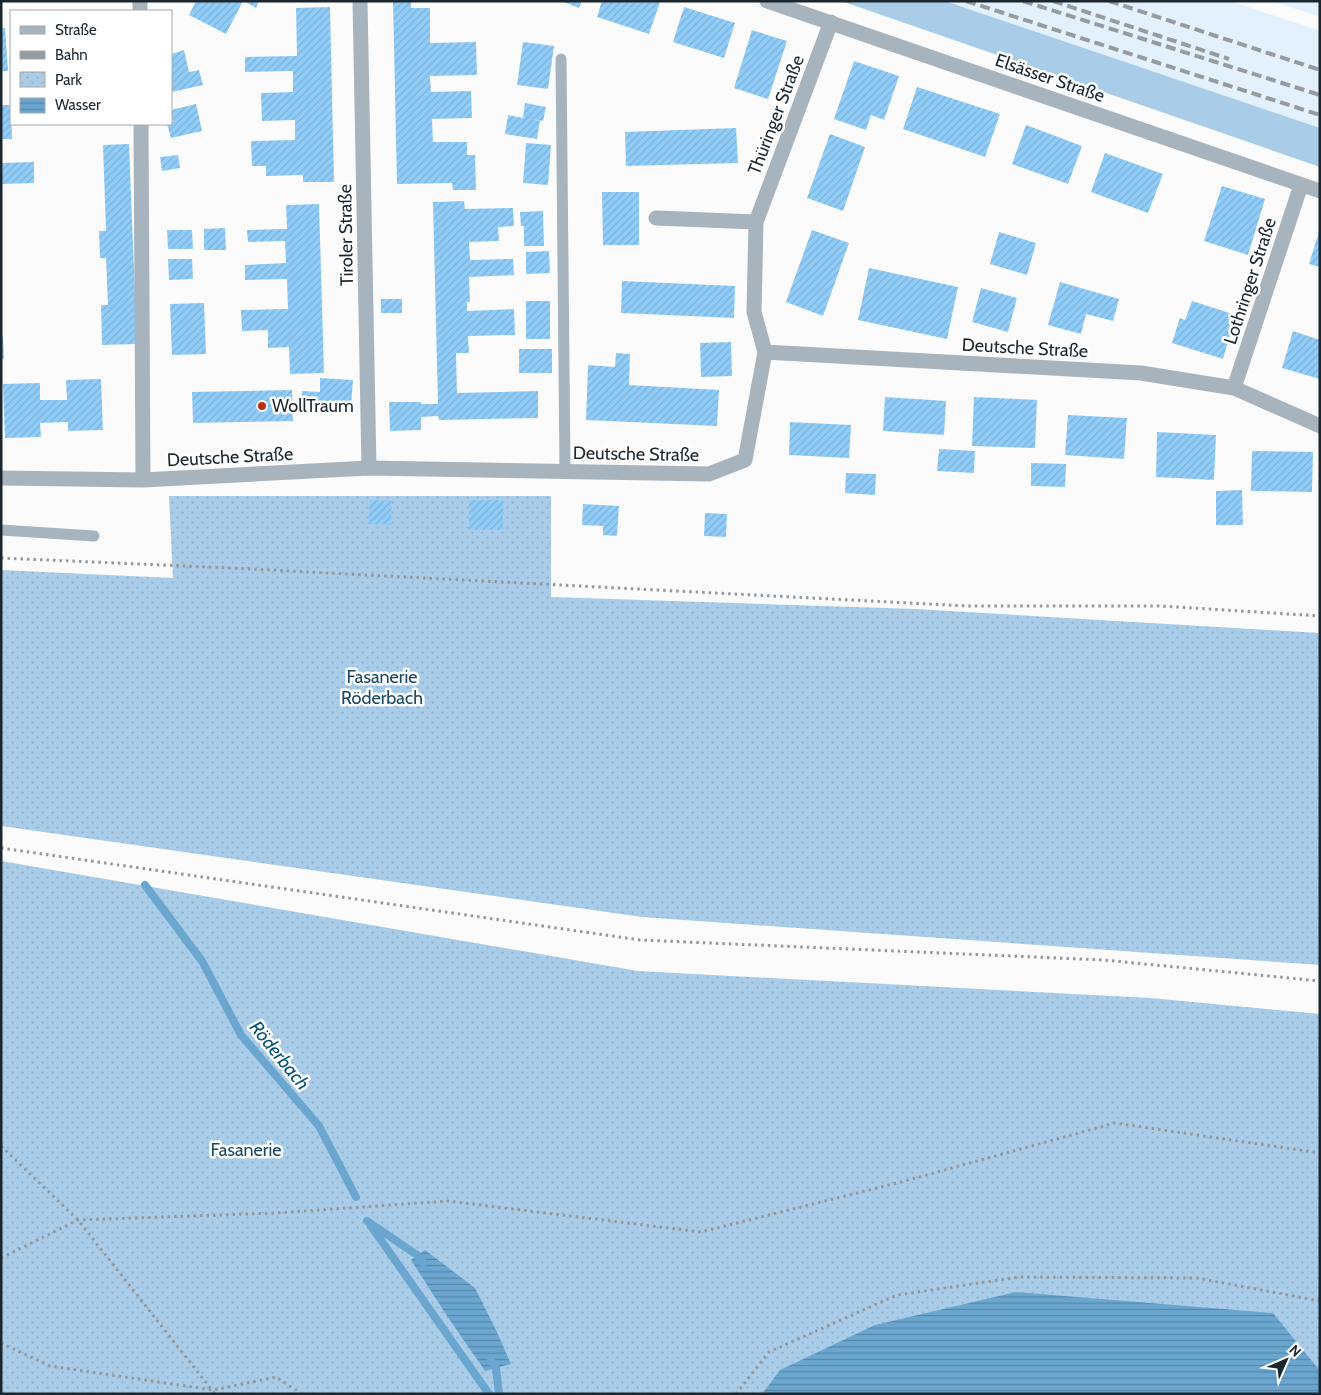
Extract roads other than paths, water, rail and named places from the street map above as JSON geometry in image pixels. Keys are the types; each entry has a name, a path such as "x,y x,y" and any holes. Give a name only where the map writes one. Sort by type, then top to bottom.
{"street":[{"name":"Tiroler Straße","path":"360,1 369,468"},
{"name":"Elsässer Straße","path":"767,1 1320,191"},
{"name":"Thüringer Straße","path":"765,352 754,312 756,222 831,22"},
{"path":"141,125 143,480"},
{"name":"Lothringer Straße","path":"1234,388 1301,185"},
{"path":"656,218 756,222"},
{"name":"Deutsche Straße","path":"1,478 143,480 369,468 709,474 745,460 765,352 1141,373 1234,388 1320,426"}],"lane":[{"path":"561,58 565,471"},
{"path":"1,530 94,536"}],"water":[{"path":"425,1250 475,1288 511,1364 485,1371 411,1260"},
{"path":"1016,1292 1273,1313 1320,1371 1320,1394 762,1394 780,1370 875,1325"}],"waterway":[{"name":"Röderbach","path":"145,885 202,961 241,1035 319,1126 356,1197"},
{"path":"367,1221 417,1255 423,1263"},
{"path":"371,1226 489,1394"},
{"path":"491,1361 496,1368 499,1394"}],"railway":[{"path":"966,1 1320,115"},
{"path":"1023,1 1320,95"},
{"path":"1053,1 1229,59"},
{"path":"1109,1 1320,70"}],"place":[{"name":"WollTraum","path":"262,406"}],"park label":[{"name":"Fasanerie Röderbach","path":"382,688"},
{"name":"Fasanerie","path":"246,1150"}]}
